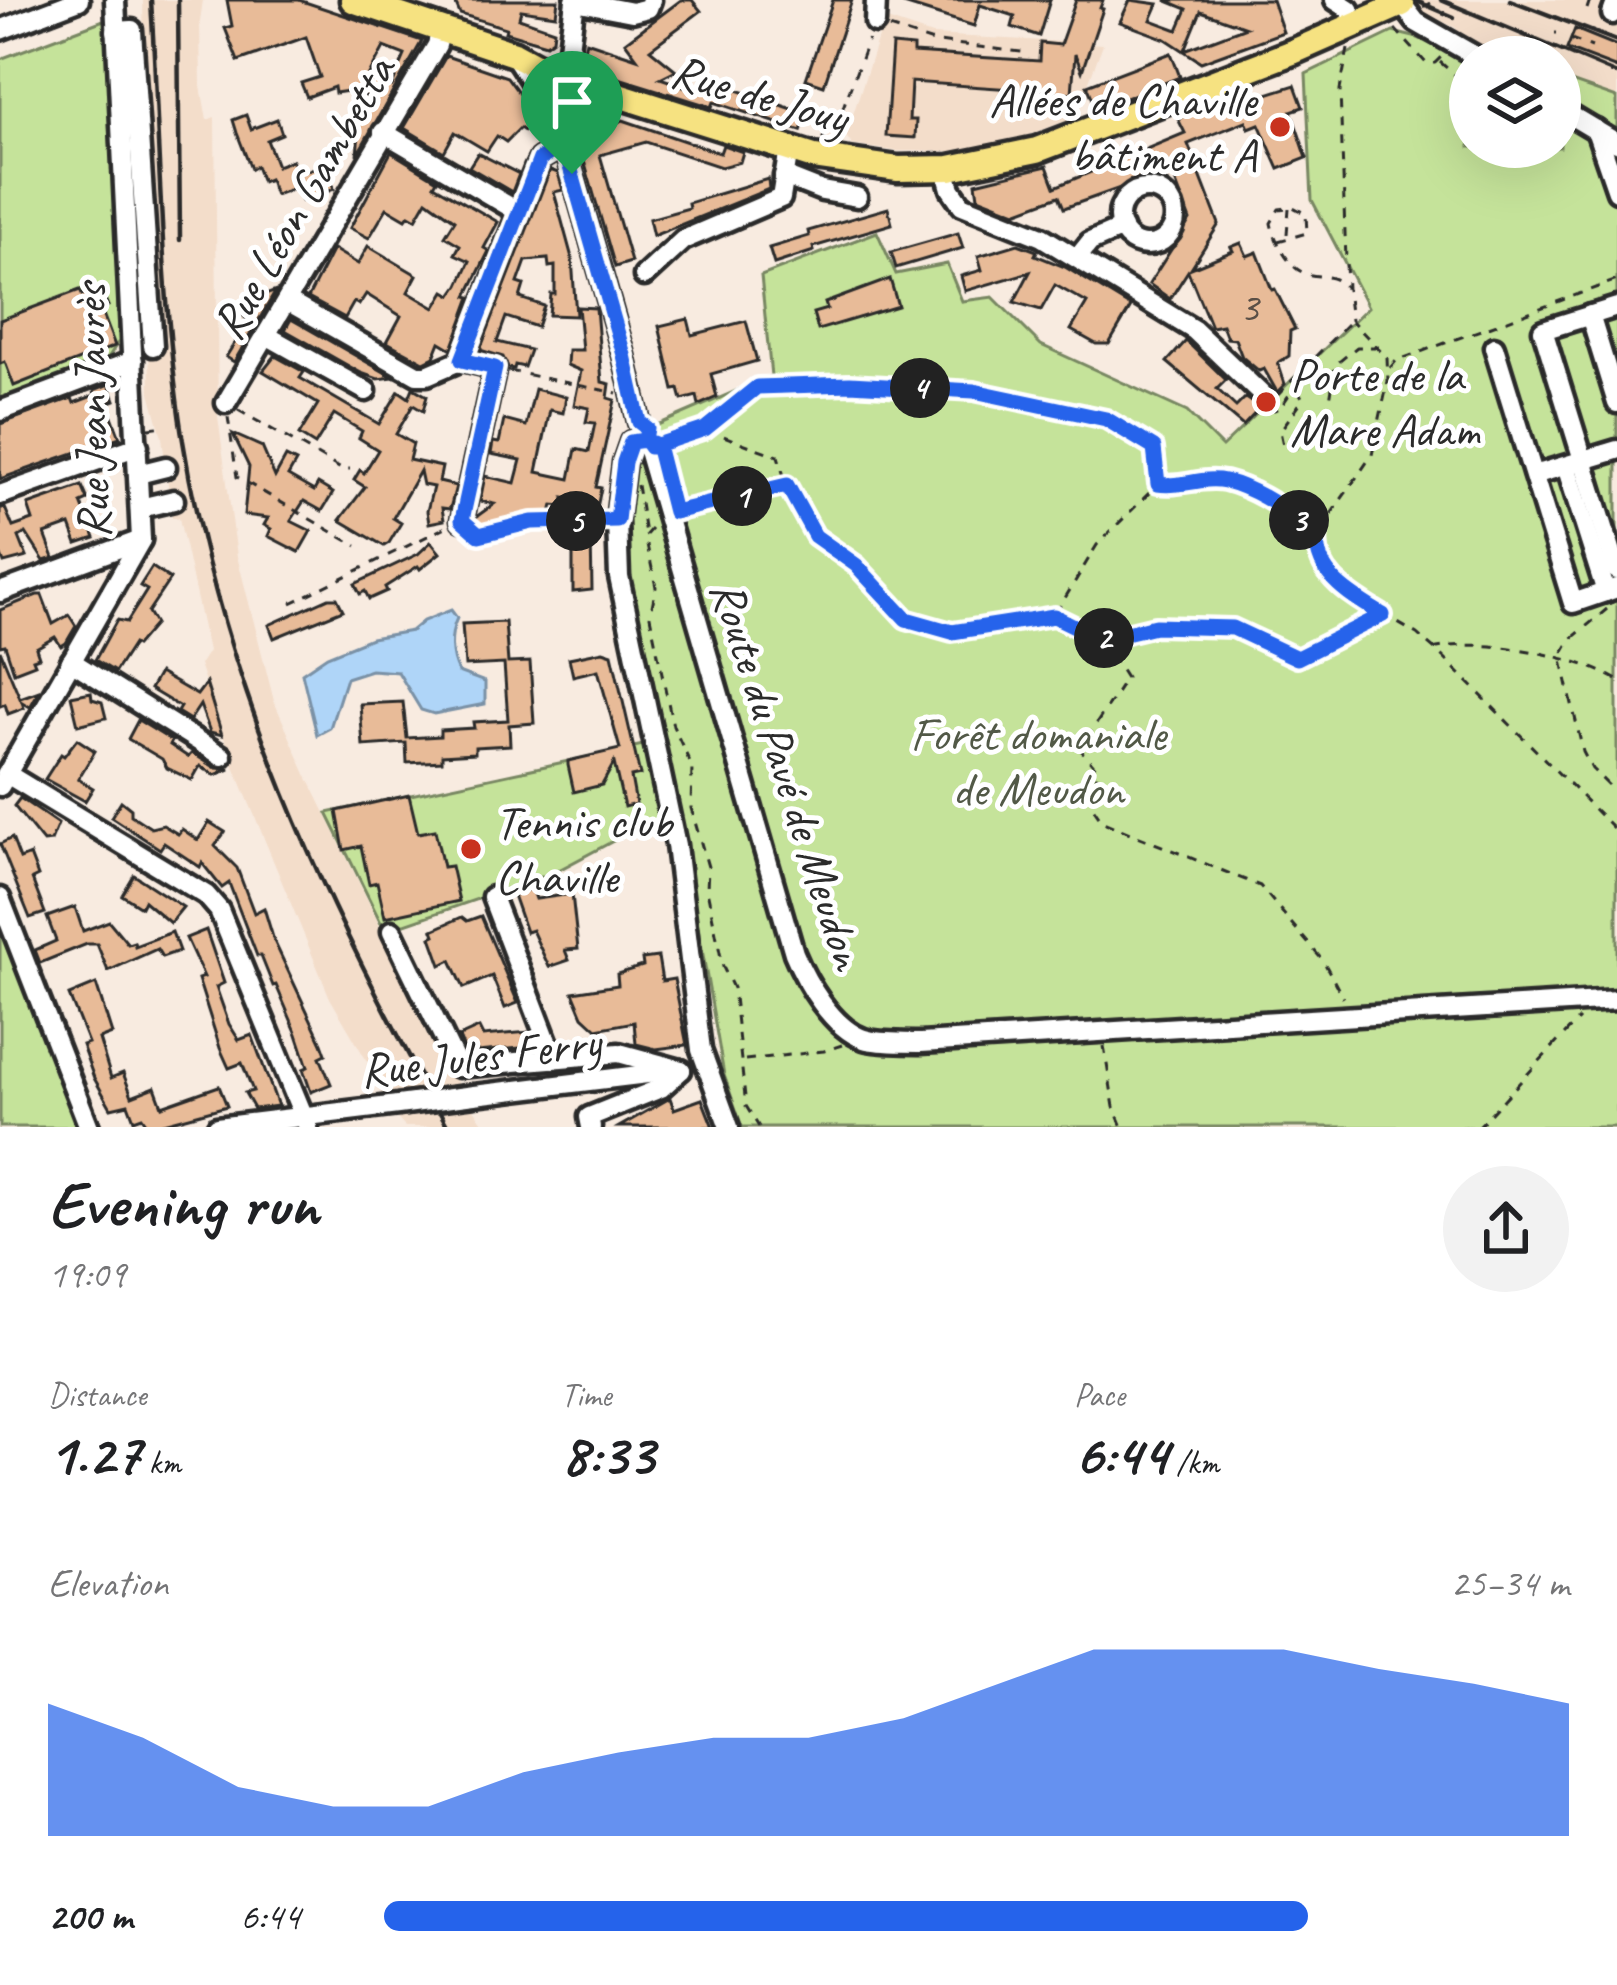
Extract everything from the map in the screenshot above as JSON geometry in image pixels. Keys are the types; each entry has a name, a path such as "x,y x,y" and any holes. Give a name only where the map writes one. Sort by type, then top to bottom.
{"main road":[{"name":"Rue de Jouy","path":"353,0 514,54 565,78 814,157 880,167 945,168 1001,161 1037,150 1402,4"}],"street":[{"path":"0,30 79,0"},
{"name":"Rue Jean Jaurès","path":"4,780 141,540 115,0"},
{"path":"563,137 574,0 632,12 648,8 651,0"},
{"path":"875,23 876,0"},
{"path":"1335,0 1348,9 1354,25"},
{"path":"1402,4 1416,22 1449,41"},
{"name":"Rue Léon Gambetta","path":"226,403 437,45 440,28"},
{"path":"116,31 132,30 152,346"},
{"path":"514,54 563,137"},
{"path":"462,360 540,159 622,96"},
{"path":"1581,121 1617,143"},
{"path":"1597,130 1617,191"},
{"path":"383,132 517,211"},
{"name":"Route du Pavé de Meudon","path":"563,137 624,355 638,443 667,513 794,952 808,986 862,1039 921,1043 1607,1000"},
{"path":"644,275 683,240 781,198 789,149"},
{"path":"945,168 950,190 962,205 1042,237 1194,330 1264,399"},
{"path":"784,176 822,191 857,197"},
{"path":"1078,257 1090,242 1122,228"},
{"path":"287,301 417,375 462,360 495,368 462,520"},
{"path":"1494,347 1573,603 1613,595 1574,463 1543,330 1617,307"},
{"path":"1590,315 1617,403"},
{"path":"266,335 366,391"},
{"path":"0,411 133,361"},
{"path":"638,443 617,520 619,577 676,845 705,1065 729,1127"},
{"path":"0,495 137,446"},
{"path":"1534,475 1617,451"},
{"path":"1574,463 1617,569"},
{"path":"139,474 166,467"},
{"path":"140,508 174,500"},
{"path":"0,592 141,540"},
{"path":"71,661 221,756"},
{"path":"4,780 206,895 220,910 306,1121"},
{"path":"492,897 554,1059"},
{"path":"0,898 89,1127"},
{"path":"392,931 458,1067 620,1053 681,1070 705,1065"},
{"path":"591,1127 589,1117 661,1088 681,1070"},
{"name":"Rue Jules Ferry","path":"217,1127 306,1121 681,1070"}],"path":[{"path":"1587,9 1590,0"},
{"path":"814,157 826,131 838,121 875,23 931,41 1029,53"},
{"path":"1354,25 1340,90 1347,290 1351,320 1380,347 1389,370"},
{"path":"1402,41 1420,52 1426,63 1438,61 1449,70"},
{"path":"1438,61 1449,41"},
{"path":"1581,43 1592,47"},
{"path":"1278,241 1307,233 1306,214 1289,206 1279,209 1270,223 1278,241 1302,272 1329,275 1347,290"},
{"path":"1287,236 1289,206"},
{"path":"1617,280 1396,361 1389,370 1372,454 1318,532 1318,558 1346,593 1417,634 1617,832"},
{"path":"1351,320 1264,399 1274,410 1292,392 1299,392 1303,399 1280,431 1282,445 1296,448 1320,432 1329,412 1335,365 1357,347 1380,347"},
{"path":"495,368 610,392"},
{"path":"759,1127 746,1106 734,988 723,967 707,890 708,867 691,808 692,766 673,726 650,616 656,586 646,536 638,443 705,429 757,387 850,384 974,391 1106,419 1154,448 1158,484"},
{"path":"226,403 341,470 350,469"},
{"path":"226,403 237,477 357,546"},
{"path":"705,429 778,456 787,485 815,536 856,565 906,619 952,632 1054,616 1101,639 1126,678 1080,748 1098,770 1090,803 1103,822 1260,886 1324,962 1352,1016"},
{"path":"1158,484 1180,488 1225,481 1318,532"},
{"path":"1054,616 1097,544 1158,484"},
{"path":"646,536 667,513 787,485"},
{"path":"291,603 462,520 479,535 532,522 617,520"},
{"path":"1613,595 1561,656 1583,752 1592,770 1617,794"},
{"path":"1101,639 1155,626 1233,628 1297,658 1383,615"},
{"path":"1433,649 1480,646 1561,656 1617,680"},
{"path":"1478,1127 1607,1000"},
{"path":"1102,1032 1114,1107 1122,1127"},
{"path":"743,1060 824,1051 862,1039"}],"shaded area":[{"path":"143,0 203,0 201,86 207,120 215,117 218,417 237,556 274,701 458,1085 486,1127 405,1127 388,1109 378,1080 330,998 232,761 199,665 208,651 179,518 172,517 162,437 150,392"},
{"path":"1397,0 1617,0 1617,98 1581,85 1581,36 1457,36 1456,28"},
{"path":"884,19 932,35 1103,44 1075,118 1012,141 953,151 852,145 846,136"}],"green space":[{"path":"109,18 119,341 106,361 0,401 0,59"},
{"name":"Forêt domaniale de Meudon","path":"1393,32 1449,54 1449,168 1581,168 1581,85 1617,98 1617,1127 742,1127 724,1075 676,800 624,563 633,468 655,426 771,376 761,276 877,232 896,274 947,264 962,301 993,297 1041,345 1187,412 1222,447 1368,307 1312,200 1306,74"},
{"name":"Tennis club Chaville","path":"643,745 663,825 647,823 553,873 385,931 327,813"},
{"path":"0,920 80,1127 0,1127"}],"water":[{"path":"451,610 457,618 452,638 455,666 458,672 485,682 485,704 434,714 421,710 398,672 371,670 346,678 330,728 317,735 302,673 327,656 371,638 411,631"}],"building":[{"path":"227,0 299,0 422,41 357,155 360,121 372,100 355,90 335,93 334,87 307,97 301,83 320,77 306,37 238,61 225,28 232,26","holes":["384,47 405,55 392,86 369,75"]},
{"path":"454,0 558,0 556,15 521,10 519,18 554,30 553,39 546,44 505,32 506,28 460,14"},
{"path":"681,0 692,0 701,11 650,49 676,70 660,78 701,92 703,86 714,90 720,84 807,114 801,131 580,66 586,41 637,58 625,42"},
{"path":"833,0 852,0 824,85 806,79"},
{"path":"891,0 1050,0 1039,36 1012,27 1015,16 980,5 974,26"},
{"path":"1076,0 1103,0 1103,9 1082,71 1075,54 1072,93 911,82 909,120 916,120 915,138 886,136 892,45 913,47 913,53 1039,61 1040,43 1060,45"},
{"path":"1130,0 1158,4 1151,20 1178,30 1187,9 1165,0 1272,0 1283,32 1201,62 1166,39 1120,22","holes":["1201,11 1246,27 1185,50"]},
{"path":"1575,29 1617,46 1617,68 1581,54 1581,36 1572,36"},
{"path":"1171,53 1180,77 1097,109 1087,85"},
{"path":"446,56 507,77 539,120 524,131 520,128 506,142 497,136 487,151 455,132 444,152 404,128"},
{"path":"1295,85 1303,107 1291,111 1307,158 1279,169 1259,124 1249,128 1246,121 1188,144 1219,224 1191,268 1241,243 1247,256 1257,252 1295,329 1290,331 1289,356 1278,363 1285,384 1277,392 1264,369 1259,371 1242,357 1235,339 1227,338 1222,325 1211,327 1188,271 1170,299 1149,284 1190,220 1171,170 1064,208 1059,196 1016,212 978,197 976,183 1047,166 1055,187 1185,133 1178,119 1193,111 1237,97 1239,103"},
{"path":"246,115 251,129 277,119 282,134 267,140 277,166 292,160 297,174 326,164 334,189 302,201 297,187 275,195 269,179 262,182 256,166 251,169 237,133 233,120"},
{"path":"623,120 720,153 723,145 743,152 740,162 721,167 646,142 600,155 631,262 615,267 577,137"},
{"path":"391,152 437,180 434,185 498,222 484,248 489,251 467,296 471,297 452,349 440,342 434,357 424,362 387,342 401,316 366,294 359,305 354,302 345,318 308,298 333,249 358,264 368,246 417,275 408,292 435,308 445,291 452,295 459,285 470,261 455,254 460,245 445,236 455,220 427,200 416,219 387,208 369,238 350,228"},
{"path":"478,153 519,174 512,192 469,167"},
{"path":"550,170 558,173 563,190 554,192 572,258 576,316 549,315 555,266 549,267 548,259 526,261 518,283 524,285 520,298 544,306 537,327 506,317 497,342 530,350 524,367 508,368 503,357 480,350"},
{"path":"768,179 769,189 653,236 649,219"},
{"path":"888,208 892,224 774,264 769,248 809,236 808,231"},
{"path":"958,233 963,248 896,268 891,252"},
{"path":"1018,244 1131,307 1109,344 1096,344 1071,330 1087,303 1055,285 1041,310 1014,302 1030,272 965,291 961,276 982,270 978,256"},
{"path":"890,279 898,306 818,330 813,313 827,309 825,303"},
{"path":"80,290 82,295 102,292 108,306 101,309 115,346 14,386 5,362 0,364 0,320"},
{"path":"276,291 234,362 226,357 248,321 235,306"},
{"path":"578,307 596,308 602,382 610,384 608,398 615,400 596,487 601,488 598,503 564,497 563,506 553,505 550,517 481,530 474,525 476,517 494,504 480,501 485,476 515,483 521,460 491,454 493,442 499,443 504,420 526,426 535,389 566,397 563,413 550,410 537,472 570,479 576,449 589,452 595,423 586,422 589,408 574,405 581,371 567,365 568,350 582,350"},
{"path":"291,319 393,377 378,379 361,373 285,330"},
{"path":"688,319 692,335 746,321 757,361 711,374 717,397 699,405 697,396 682,400 679,389 674,390 659,326"},
{"path":"1186,341 1226,380 1217,389 1236,407 1245,398 1260,408 1243,426 1167,362"},
{"path":"275,356 304,372 300,378 379,424 399,391 409,398 413,388 427,396 423,411 413,405 396,434 413,444 409,460 442,467 439,482 456,486 450,509 442,508 444,520 429,523 433,487 423,485 420,471 393,518 401,523 389,543 384,546 340,520 365,487 354,480 378,450 359,438 362,431 334,414 315,445 299,435 318,404 263,371"},
{"path":"109,384 115,400 107,403 120,437 0,479 0,424 72,398 74,403"},
{"path":"233,434 262,447 275,477 286,457 296,462 288,476 314,491 318,484 333,493 322,511 304,501 291,521 311,531 299,552 268,536 271,529 264,525 268,518 244,515 249,467"},
{"path":"82,486 88,500 81,503 95,538 77,544 70,525 45,534 54,558 44,561 26,533 19,537 27,557 4,563 0,508 5,508 13,527 33,520 28,505"},
{"path":"573,535 591,535 592,590 573,592"},
{"path":"431,542 440,553 420,569 369,599 365,591 360,594 355,584 418,554"},
{"path":"152,567 170,579 148,612 155,624 133,644 115,672 95,660 117,620 127,622 147,590 140,586"},
{"path":"42,595 53,624 69,615 76,626 66,643 61,646 55,637 36,648 35,664 14,672 5,645 0,646 0,610"},
{"path":"337,598 343,610 274,638 269,625"},
{"path":"505,622 508,663 530,662 534,723 509,725 510,745 475,747 475,753 442,755 442,761 407,763 406,743 363,746 360,704 403,702 407,738 474,728 473,722 508,720 504,664 465,666 462,624"},
{"path":"0,650 20,698 39,691 30,707 22,702 24,708 8,714 5,704 0,706"},
{"path":"603,651 612,654 640,775 631,777 636,804 624,807 614,763 602,785 574,792 568,765 568,761 620,749 598,670 573,676 569,658"},
{"path":"159,673 197,695 206,683 222,735 210,732 200,705 190,720 177,712 180,707 150,689"},
{"path":"91,692 92,699 102,702 106,718 78,725 71,696"},
{"path":"138,720 188,757 192,753 216,768 230,769 215,775 200,766 192,780 167,768 162,759 128,739"},
{"path":"77,739 95,751 78,779 93,788 85,801 45,779"},
{"path":"409,795 418,833 435,830 443,867 451,866 459,901 385,917 377,882 369,884 361,846 344,850 337,811"},
{"path":"20,798 58,824 51,841 43,842 14,806"},
{"path":"121,801 131,815 151,828 163,825 178,834 182,829 198,840 209,822 225,832 215,846 237,868 254,913 264,908 274,941 322,1043 326,1054 320,1057 331,1084 311,1092 297,1034 276,985 257,956 229,883 222,888 202,863 200,867 164,843 160,849 111,817"},
{"path":"12,838 20,859 30,855 38,876 32,879 45,913 30,918 0,844"},
{"path":"134,875 183,907 170,923 144,901 141,907 122,895"},
{"path":"532,888 536,899 572,894 578,949 565,950 569,960 549,967 532,930 526,932 513,895"},
{"path":"75,907 83,931 109,921 135,946 172,932 179,951 162,957 157,949 108,971 97,944 87,944 40,963 35,950 56,941 47,917"},
{"path":"481,916 518,1003 505,1008 492,976 464,988 451,960 441,965 431,937 433,930 462,917 467,921"},
{"path":"206,930 224,983 216,987 229,1024 239,1040 252,1035 278,1106 254,1109 245,1093 253,1091 242,1063 229,1068 220,1048 198,979 204,977 186,938"},
{"path":"658,957 662,981 674,979 687,1045 656,1049 636,1044 634,1022 597,1029 583,1016 573,992 618,985 617,974 643,966 642,959"},
{"path":"96,984 112,1034 99,1039 111,1078 123,1073 132,1096 155,1087 162,1106 219,1086 227,1106 149,1127 142,1117 134,1120 128,1104 111,1108 94,1078 82,1045 88,1043 69,995"},
{"path":"479,1028 483,1036 529,1032 532,1047 466,1053 459,1037"},
{"path":"670,1098 674,1109 702,1099 713,1127 619,1127"}],"railway":[{"path":"151,0 175,381 200,528 223,618 251,707 320,878 448,1127"},
{"path":"178,0 180,240"},
{"path":"1414,0 1454,17"},
{"path":"1441,0 1617,74"},
{"path":"1510,0 1617,41"}],"place":[{"name":"Allées de Chaville bâtiment A","path":"1280,127"},
{"name":"Porte de la Mare Adam","path":"1266,402"},
{"name":"Tennis club Chaville","path":"471,849"}],"route":[{"path":"572,174 564,145 540,159 462,360 495,368 462,520 479,535 532,522 617,520 631,442 645,440 650,447 657,445 705,429 757,387 850,384 974,391 1106,419 1154,448 1158,484 1180,488 1225,481 1270,502 1318,532 1318,558 1327,573 1346,593 1383,615 1297,658 1233,628 1155,626 1101,639 1054,616 952,632 906,619 856,565 815,536 787,485 674,512 657,445 645,440 647,428 639,422 572,174"}]}
